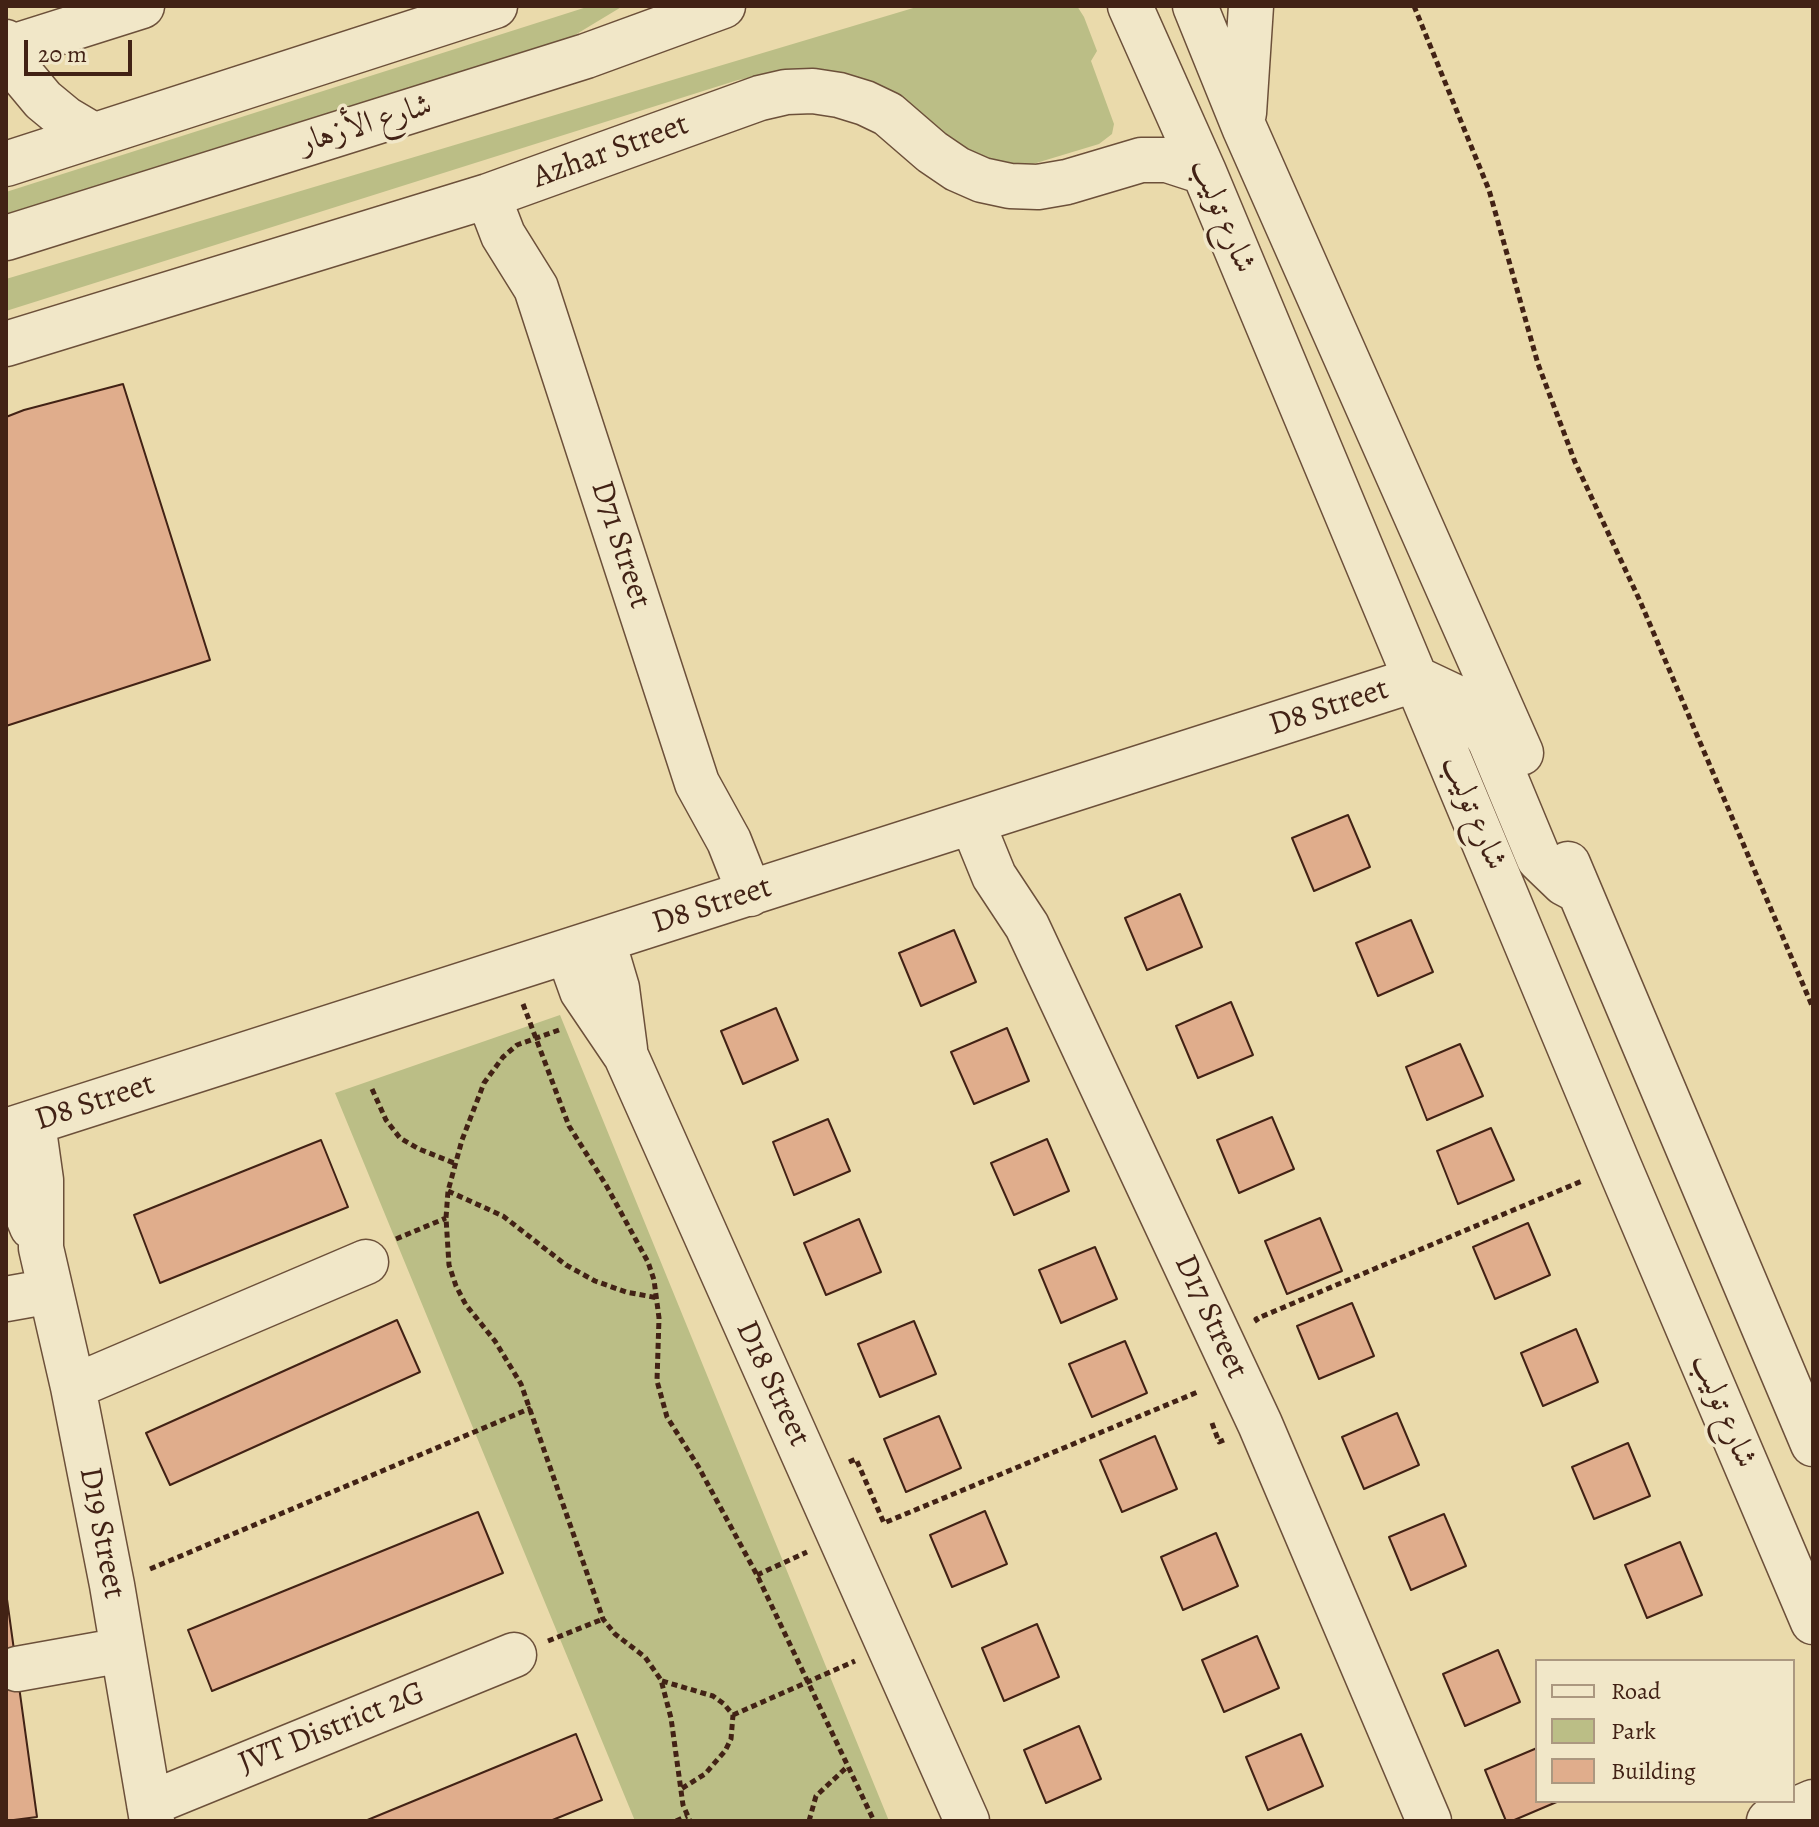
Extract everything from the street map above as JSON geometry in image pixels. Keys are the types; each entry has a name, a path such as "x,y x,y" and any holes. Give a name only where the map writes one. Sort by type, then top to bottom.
{"street":[{"path":"93,135 43,100 23,76 7,47 142,6"},
{"path":"6,164 495,6"},
{"name":"شارع الأزهار","path":"6,238 598,52 723,6"},
{"name":"شارع توليب","path":"1130,6 1204,172 1813,1622"},
{"name":"شارع توليب","path":"1195,6 1244,127 1497,696 1813,1444"},
{"path":"1244,127 1251,6"},
{"name":"Azhar Street","path":"6,344 504,190 760,98 786,92 813,91 865,103 888,114 957,169 982,180 1010,186 1038,187 1067,182 1141,160 1167,160 1204,172"},
{"name":"D71 Street","path":"504,190 528,218 536,288 697,783 729,841 734,899"},
{"path":"1417,679 1453,696 1480,724 1539,859 1564,883 1579,891"},
{"name":"D8 Street","path":"19,1127 1417,679"},
{"name":"D17 Street","path":"986,817 1022,877 1027,926 1260,1424 1429,1821"},
{"name":"D18 Street","path":"585,946 620,999 626,1056 967,1821"},
{"name":"D19 Street","path":"19,1127 41,1180 41,1248"},
{"name":"D19 Street","path":"6,1163 41,1248 73,1387 112,1585 151,1812"},
{"path":"73,1387 366,1262"},
{"path":"6,1299 51,1291"},
{"path":"17,1669 123,1650"},
{"name":"JVT District 2G","path":"151,1812 514,1655"},
{"path":"1769,1821 1813,1802"}],"path":[{"path":"1414,6 1489,190 1538,364 1575,462 1647,615 1813,1008"},
{"path":"510,970 569,1126 648,1262 658,1298 657,1381 663,1409 757,1575 874,1821"},
{"path":"564,1029 517,1045 492,1069 454,1163 446,1218 449,1265 466,1305 509,1361 531,1408 603,1619 615,1634 645,1657 661,1680 671,1718 688,1819 676,1821"},
{"path":"372,1089 386,1120 400,1138 454,1163"},
{"path":"448,1191 503,1216 554,1256 595,1281 626,1292 658,1298"},
{"path":"366,1262 390,1253 386,1243 446,1218"},
{"path":"112,1585 531,1408"},
{"path":"757,1575 809,1552 804,1540"},
{"path":"514,1655 603,1619"},
{"path":"850,1647 861,1672"},
{"path":"733,1715 856,1661"},
{"path":"661,1680 713,1696 733,1715 731,1739 725,1751 705,1774 681,1789"},
{"path":"809,1821 816,1796 848,1766"}],"green space":[{"path":"590,6 623,6 565,41 6,219 6,192"},
{"path":"920,6 1077,6 1097,51 1091,61 1114,124 1112,134 1099,144 1023,167 997,165 789,71 738,80 6,311 6,279"},
{"path":"560,1015 889,1821 635,1821 335,1093"}],"building":[{"path":"123,384 210,660 6,726 6,417"},
{"path":"1348,815 1370,867 1314,891 1292,838"},
{"path":"1180,894 1202,947 1147,970 1125,918"},
{"path":"1411,920 1433,972 1378,996 1356,943"},
{"path":"954,930 976,982 921,1006 899,953"},
{"path":"1231,1002 1253,1055 1198,1078 1176,1026"},
{"path":"776,1008 798,1060 743,1084 721,1031"},
{"path":"1007,1028 1029,1081 974,1104 951,1052"},
{"path":"1460,1044 1483,1096 1427,1120 1406,1067"},
{"path":"1272,1117 1294,1169 1239,1193 1217,1140"},
{"path":"828,1119 850,1171 794,1195 773,1142"},
{"path":"1491,1128 1514,1180 1458,1204 1437,1151"},
{"path":"1047,1139 1069,1191 1014,1215 991,1163"},
{"path":"321,1140 348,1207 160,1283 134,1215"},
{"path":"1320,1218 1342,1271 1287,1294 1265,1241"},
{"path":"859,1219 881,1272 826,1295 804,1243"},
{"path":"1528,1223 1550,1275 1495,1299 1473,1247"},
{"path":"1095,1247 1117,1299 1061,1323 1039,1270"},
{"path":"1352,1303 1374,1356 1319,1379 1297,1326"},
{"path":"397,1320 420,1372 170,1485 146,1433"},
{"path":"914,1321 936,1374 880,1397 858,1344"},
{"path":"1576,1329 1598,1382 1543,1406 1521,1353"},
{"path":"1125,1341 1147,1393 1092,1417 1069,1364"},
{"path":"1397,1413 1419,1465 1364,1489 1342,1437"},
{"path":"939,1416 961,1468 906,1492 884,1439"},
{"path":"1155,1436 1177,1489 1122,1512 1100,1460"},
{"path":"1628,1443 1650,1496 1594,1519 1572,1467"},
{"path":"985,1511 1007,1564 952,1587 930,1535"},
{"path":"478,1512 503,1573 212,1691 188,1630"},
{"path":"1444,1514 1466,1566 1411,1590 1389,1537"},
{"path":"1216,1533 1238,1586 1183,1610 1161,1557"},
{"path":"1680,1542 1702,1595 1647,1618 1625,1565"},
{"path":"6,1592 37,1817 6,1821"},
{"path":"1037,1624 1059,1677 1004,1701 982,1648"},
{"path":"1257,1636 1279,1688 1224,1712 1202,1660"},
{"path":"1498,1650 1520,1702 1465,1726 1443,1674"},
{"path":"1079,1726 1101,1779 1046,1803 1024,1750"},
{"path":"576,1734 602,1800 550,1821 365,1821"},
{"path":"1301,1734 1323,1786 1268,1810 1246,1757"},
{"path":"1535,1749 1535,1803 1554,1803 1506,1821 1485,1770"}]}
